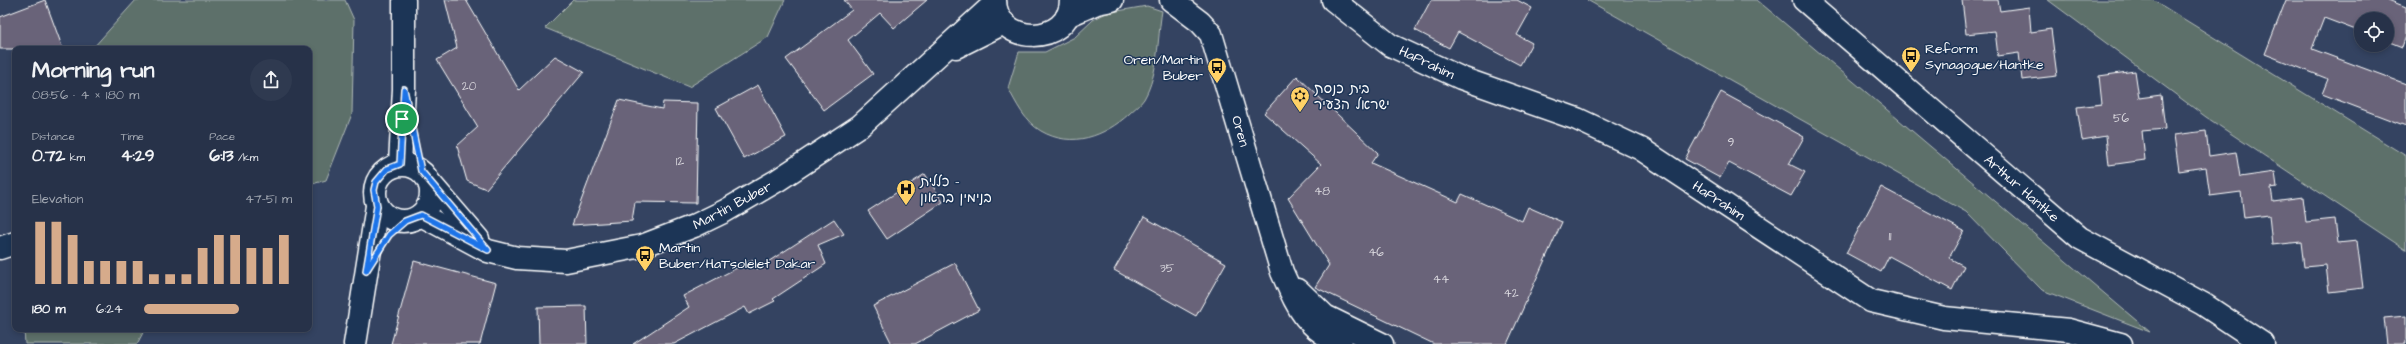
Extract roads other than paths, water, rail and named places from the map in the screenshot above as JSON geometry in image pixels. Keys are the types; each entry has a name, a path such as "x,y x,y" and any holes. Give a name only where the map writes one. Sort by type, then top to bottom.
{"street":[{"path":"400,164 404,89 404,0"},
{"path":"994,1 1004,23 1022,35 1041,35 1056,28 1069,8 1112,0"},
{"name":"Oren","path":"1155,0 1174,2 1200,22 1211,34 1282,272 1298,306 1309,323 1332,337 1382,344"},
{"name":"HaPrahim","path":"1333,0 1390,45 1461,78 1576,119 1641,149 1871,301 1944,318 2069,330 2121,344"},
{"name":"Arthur Hantke","path":"1804,0 2080,238 2203,304 2263,344"},
{"name":"Martin Buber","path":"413,218 488,250 517,258 566,260 601,256 642,246 694,226 771,184 860,126 937,56 994,1"},
{"name":"Martin Buber","path":"937,56 1004,23"},
{"path":"366,271 389,235 413,218 430,200 426,177 404,89"},
{"path":"355,344 377,206 374,194 376,182 387,169 400,164 411,165 426,177 488,250"},
{"path":"377,206 388,218 413,218"},
{"path":"0,248 12,244"}],"place":[{"name":"Reform Synagogue/Hantke","path":"1911,73"},
{"name":"Oren/Martin Buber","path":"1217,84"},
{"name":"בית כנסת ישראל הצעיר","path":"1300,113"},
{"name":"כללית - בנימין בראון","path":"906,206"},
{"name":"Martin Buber/HaTsolelet Dakar","path":"645,272"}]}
